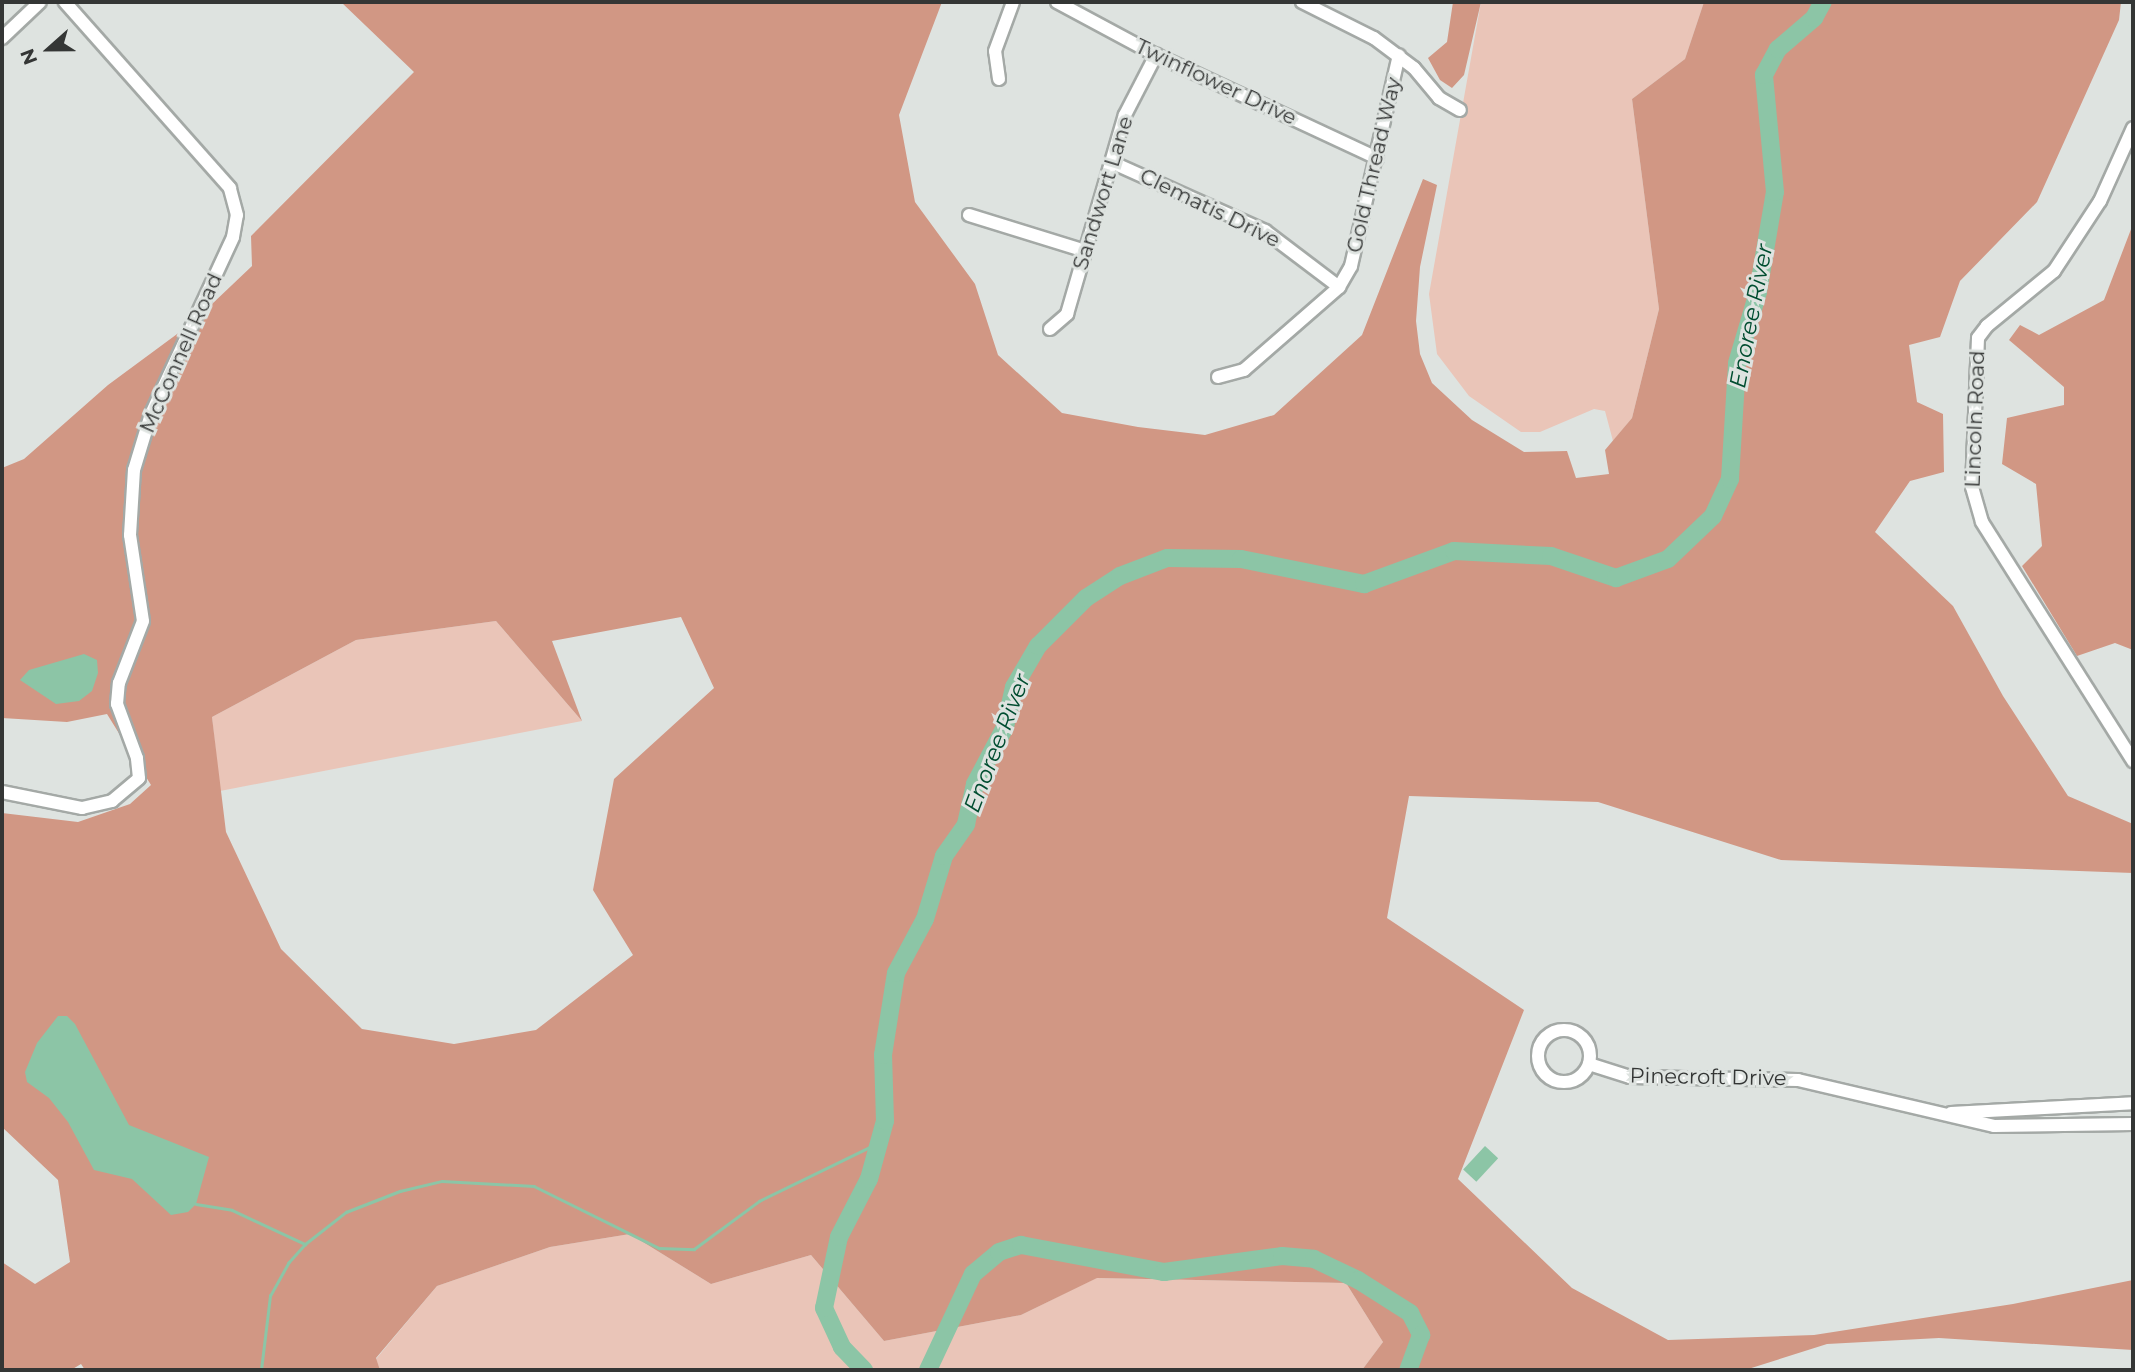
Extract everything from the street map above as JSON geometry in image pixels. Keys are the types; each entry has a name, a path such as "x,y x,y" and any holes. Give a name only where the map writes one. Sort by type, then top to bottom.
{"street":[{"path":"2,38 40,2"},
{"name":"McConnell Road","path":"2,792 82,808 112,801 139,778 137,758 117,704 119,683 143,621 130,535 134,470 151,414 233,237 237,215 230,188 65,2"},
{"path":"999,79 995,51 1013,2"},
{"name":"Twinflower Drive","path":"1057,2 1156,55 1377,158"},
{"path":"1302,2 1399,55 1440,98 1460,110"},
{"name":"Sandwort Lane","path":"1050,329 1067,314 1125,115 1156,55"},
{"name":"Gold Thread Way","path":"1218,377 1244,370 1339,287 1351,266 1399,55"},
{"name":"Lincoln Road","path":"2133,128 2100,201 2054,271 1987,326 1978,338 1979,398 1972,487 1982,522 2133,761"},
{"name":"Clematis Drive","path":"1111,162 1265,231 1339,287"},
{"path":"969,215 1085,251"},
{"path":"1572,1032 1588,1047 1589,1064 1574,1080 1557,1081 1541,1066 1540,1049 1549,1035 1572,1032"},
{"name":"Pinecroft Drive","path":"1589,1064 1630,1077 1752,1076 1798,1080 1951,1113 1994,1126 2133,1124"},
{"name":"Pinecroft Drive","path":"1951,1113 2133,1103"}],"shaded area":[{"path":"341,2 942,2 899,115 915,202 975,284 998,355 1062,413 1138,427 1205,435 1274,415 1362,335 1423,179 1437,185 1420,267 1416,321 1420,354 1432,383 1472,420 1524,452 1567,451 1576,478 1609,474 1605,450 1632,418 1659,309 1632,99 1685,59 1704,2 2121,2 2119,20 2037,202 1960,281 1940,337 1909,345 1917,402 1943,414 1944,472 1910,481 1875,532 1953,606 2003,696 2068,796 2133,824 2133,873 1781,860 1598,802 1409,796 1387,918 1524,1010 1458,1179 1572,1288 1668,1340 1814,1335 2013,1304 2133,1280 2133,1350 1939,1338 1827,1344 1745,1370 1362,1370 1383,1342 1346,1283 1097,1278 1021,1315 884,1341 811,1255 711,1284 630,1234 550,1247 437,1286 376,1358 380,1370 85,1370 81,1364 71,1370 2,1370 2,1262 35,1284 70,1262 58,1180 2,1127 2,813 78,822 130,804 151,785 107,714 67,722 2,718 2,468 24,459 108,385 192,323 252,266 251,236 414,72","holes":["681,617 714,688 614,779 593,890 633,955 536,1030 454,1044 362,1029 281,949 226,832 212,717 356,640 496,621 582,721 552,641"]},
{"path":"1453,2 1481,2 1464,75 1452,88 1440,80 1428,58 1447,42"},
{"path":"1481,2 1704,2 1685,59 1632,99 1659,309 1632,418 1613,441 1605,411 1594,409 1540,432 1521,432 1469,396 1437,354 1429,294"},
{"path":"2133,224 2133,650 2115,643 2077,656 2022,566 2042,546 2036,484 2002,464 2007,418 2064,405 2064,387 2009,340 2020,325 2039,335 2104,300"},
{"path":"496,621 582,721 220,791 212,717 356,640"},
{"path":"84,654 97,660 98,673 92,691 79,701 56,704 20,680 29,670"},
{"path":"58,1016 67,1016 75,1024 129,1125 209,1157 196,1204 188,1212 171,1215 132,1179 94,1170 68,1122 49,1098 27,1082 25,1072 37,1043"},
{"path":"1485,1146 1498,1158 1476,1182 1463,1169"},
{"path":"630,1234 711,1284 811,1255 884,1341 1021,1315 1096,1278 1346,1283 1383,1342 1362,1370 380,1370 376,1359 437,1286 550,1247"}],"waterway":[{"name":"Enoree River","path":"864,1370 842,1347 824,1308 839,1237 869,1179 885,1121 883,1055 896,973 925,919 944,856 966,824 975,784 1005,727 1014,687 1038,646 1086,598 1120,576 1167,558 1241,559 1364,584 1454,551 1551,556 1616,578 1668,559 1713,516 1730,479 1737,363 1758,292 1775,192 1764,75 1778,49 1814,18 1823,2"},
{"path":"261,1370 270,1296 288,1263 305,1244 346,1212 400,1191 442,1181 534,1186 659,1248 694,1249 759,1201 880,1142"},
{"path":"196,1204 232,1210 305,1244"},
{"name":"Enoree River","path":"928,1370 973,1274 999,1252 1021,1245 1164,1272 1282,1256 1314,1259 1358,1280 1410,1313 1421,1335 1408,1370"}]}
